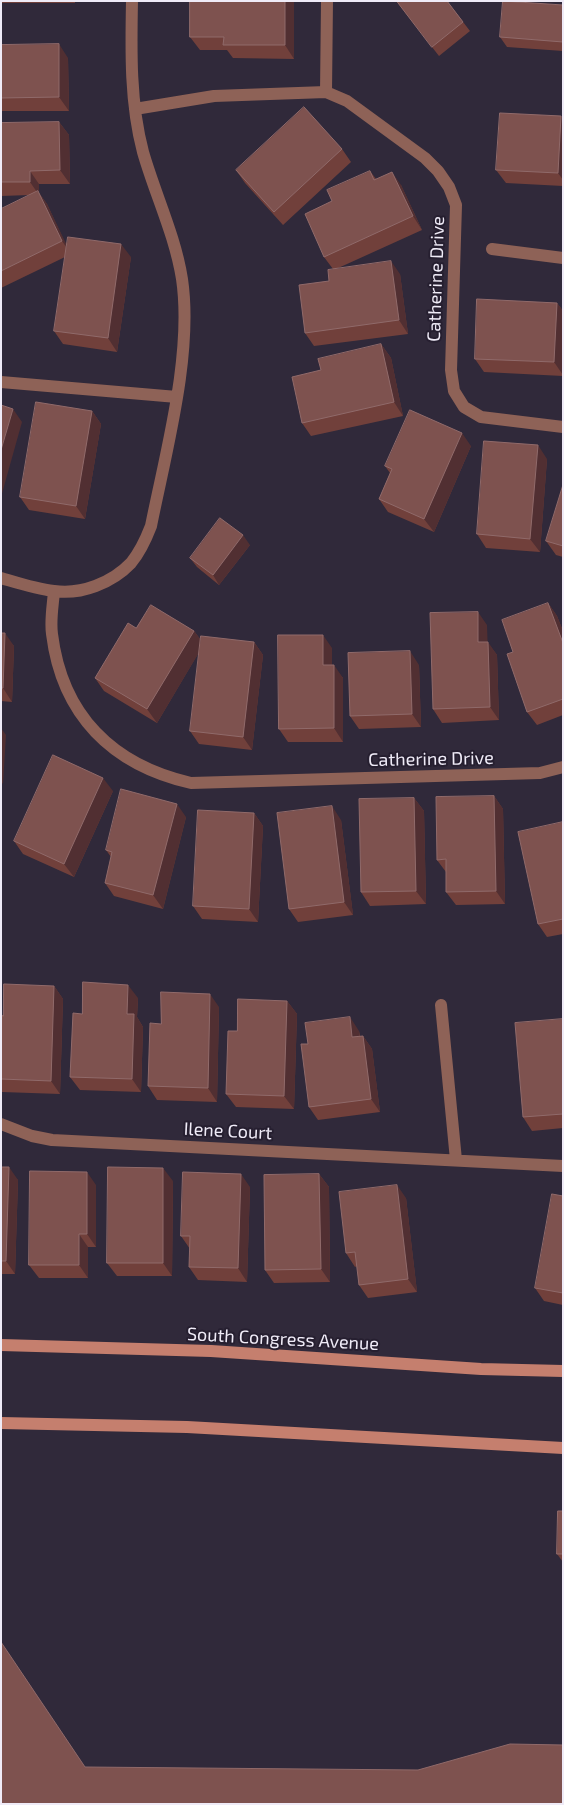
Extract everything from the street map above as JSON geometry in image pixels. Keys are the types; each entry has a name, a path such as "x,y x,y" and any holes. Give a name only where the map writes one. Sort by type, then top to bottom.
{"main road":[{"name":"South Congress Avenue","path":"1,1344 211,1351 481,1369 563,1371"},
{"path":"1,1424 187,1427 563,1448"}],"street":[{"path":"1,578 54,592 75,592 96,586 114,576 131,562 143,545 151,526 177,397 185,328 182,278 170,232 143,151 135,109 131,66 132,1"},
{"path":"326,92 327,1"},
{"name":"Catherine Drive","path":"135,109 214,96 326,92 347,101 425,158 438,171 449,187 456,205 451,370 454,391 464,407 481,417 563,427"},
{"path":"492,249 563,258"},
{"path":"1,382 177,397"},
{"name":"Catherine Drive","path":"54,592 52,632 61,675 75,706 87,722 116,751 133,762 170,778 190,783 300,780 540,773 563,767"},
{"path":"441,1005 456,1160"},
{"name":"Ilene Court","path":"1,1124 32,1136 52,1140 563,1166"}],"building":[{"path":"190,1 285,1 285,45 223,45 224,37 190,37"},
{"path":"397,1 447,1 463,22 432,47"},
{"path":"503,1 563,5 563,42 500,37"},
{"path":"59,44 59,97 1,98 1,45"},
{"path":"304,107 342,149 274,212 236,170"},
{"path":"500,113 561,116 558,173 496,170"},
{"path":"59,122 60,170 30,171 30,182 1,182 1,123"},
{"path":"370,171 374,180 392,172 413,216 324,257 305,214 332,201 327,190"},
{"path":"38,191 62,241 1,271 1,209"},
{"path":"68,237 121,244 108,338 54,331"},
{"path":"391,261 399,320 305,333 299,285 329,281 328,270"},
{"path":"477,299 557,303 554,362 475,359"},
{"path":"381,344 394,402 302,423 292,377 321,370 318,359"},
{"path":"36,402 92,411 76,506 20,497"},
{"path":"1,405 13,409 1,450"},
{"path":"410,410 462,433 424,519 379,499 392,469 385,466"},
{"path":"484,441 538,445 530,539 477,534"},
{"path":"563,485 563,546 546,541"},
{"path":"220,518 243,535 213,575 190,558"},
{"path":"548,603 563,643 563,699 527,712 507,654 513,652 502,620"},
{"path":"151,605 194,631 147,709 95,678 128,623 136,628"},
{"path":"478,612 478,642 488,642 490,707 433,709 430,613"},
{"path":"1,633 5,633 3,688 1,688"},
{"path":"278,635 323,635 323,665 334,665 334,728 279,729"},
{"path":"201,636 254,642 243,737 190,731"},
{"path":"410,651 412,714 350,716 348,653"},
{"path":"53,755 103,778 64,864 14,841"},
{"path":"121,789 177,804 153,895 105,883 112,852 106,850"},
{"path":"494,796 496,891 446,892 446,859 437,860 436,797"},
{"path":"414,798 416,891 361,892 359,799"},
{"path":"332,806 344,902 289,909 277,813"},
{"path":"198,810 254,813 249,909 193,906"},
{"path":"563,822 563,919 538,924 518,832"},
{"path":"83,982 128,985 127,1014 134,1014 132,1079 70,1077 73,1013 82,1014"},
{"path":"4,984 54,986 51,1081 1,1079 1,1015 3,1016"},
{"path":"161,992 210,994 208,1088 148,1086 150,1023 161,1024"},
{"path":"238,999 287,1001 284,1096 226,1094 228,1031 237,1031"},
{"path":"350,1017 352,1037 363,1036 371,1099 309,1107 301,1044 308,1044 305,1023"},
{"path":"563,1019 563,1114 523,1117 515,1023"},
{"path":"1,1167 9,1167 6,1261 1,1261"},
{"path":"108,1167 163,1168 163,1263 107,1263"},
{"path":"30,1171 87,1172 87,1234 79,1234 79,1265 29,1265"},
{"path":"183,1172 241,1174 238,1268 189,1267 190,1236 181,1236"},
{"path":"319,1174 321,1269 265,1270 264,1175"},
{"path":"397,1185 408,1279 359,1285 355,1252 346,1253 339,1192"},
{"path":"552,1194 563,1196 563,1293 535,1288"},
{"path":"558,1511 563,1511 563,1554 557,1554"},
{"path":"1,1642 85,1767 418,1770 510,1744 563,1745 563,1804 1,1804"}]}
